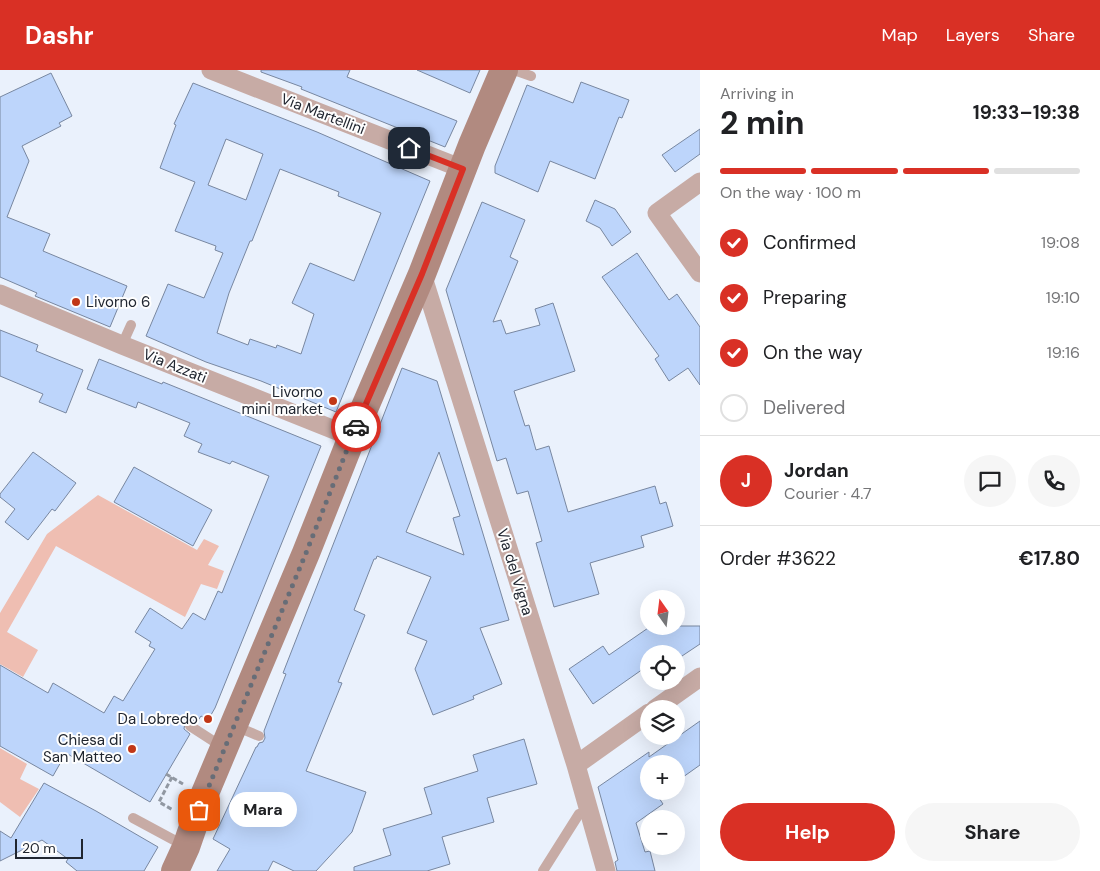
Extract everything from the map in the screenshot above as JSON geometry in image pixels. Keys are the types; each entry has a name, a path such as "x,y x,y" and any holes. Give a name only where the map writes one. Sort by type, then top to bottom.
{"street":[{"name":"Via Martellini","path":"211,70 463,169"},
{"path":"180,859 203,798 306,553 352,437 422,274 504,70"},
{"path":"700,182 657,213 700,273"},
{"name":"Via del Vigna","path":"422,274 576,765 606,871"},
{"name":"Via Azzati","path":"0,294 352,437"},
{"path":"668,700 700,677"},
{"path":"576,765 640,719"}],"lane":[{"path":"514,70 530,76"},
{"path":"122,345 131,325"},
{"path":"190,726 230,737 259,736"},
{"path":"543,871 578,814 588,811"},
{"path":"132,818 180,859"}],"path":[{"path":"166,774 177,780"},
{"path":"172,777 159,802 180,813"}],"shaded area":[{"path":"98,495 197,550 204,539 219,546 208,565 224,571 217,589 201,584 185,617 56,546 7,632 38,650 23,677 0,664 0,613 47,534"},
{"path":"0,748 27,764 20,779 39,789 20,817 0,802"}],"building":[{"path":"261,70 350,70 347,77 457,121 445,147 301,89 302,87 261,72"},
{"path":"417,70 480,70 470,93"},
{"path":"51,73 72,116 59,123 61,126 22,146 29,161 7,217 50,234 43,251 127,286 110,327 35,296 37,293 0,277 0,97"},
{"path":"581,82 629,100 622,118 619,117 595,179 550,161 538,192 495,173 495,166 527,85 573,103"},
{"path":"193,83 317,132 430,181 336,412 261,381 206,362 146,336 168,284 204,298 223,253 215,250 216,246 175,231 195,182 160,168 176,125 174,124","holes":["226,139 263,154 246,200 208,185","280,169 339,192 338,196 381,213 354,281 310,263 292,303 314,314 301,354 277,345 276,348 250,339 248,345 217,333 229,293"]},
{"path":"700,129 700,154 675,172 662,155"},
{"path":"595,200 615,209 631,232 612,246 600,228 586,221"},
{"path":"482,202 525,220 510,257 518,261 493,322 501,320 506,334 540,325 535,309 553,303 575,371 514,391 525,426 529,425 536,450 549,446 568,512 655,486 660,504 666,502 673,526 641,536 644,547 590,563 599,594 554,607 536,543 542,541 528,491 517,494 506,458 497,461 446,290"},
{"path":"637,253 669,300 677,294 700,327 700,385 688,368 669,381 655,359 659,356 602,277"},
{"path":"0,330 38,345 36,351 83,370 66,413 39,402 43,394 0,376"},
{"path":"99,359 162,384 163,382 321,446 215,708 208,720 201,716 197,722 190,719 185,722 184,729 190,734 150,802 66,753 53,776 0,746 0,665 48,693 53,683 104,713 114,696 123,701 155,649 149,646 151,642 135,632 150,608 182,629 193,613 205,620 218,591 222,593 269,476 232,461 230,464 198,452 202,444 184,436 190,423 138,402 136,408 87,389"},
{"path":"402,368 437,381 509,620 480,628 502,684 473,696 474,699 433,715 415,669 427,641 407,633 431,577 377,556 374,559 354,610 365,615 338,682 342,683 306,771 366,792 352,832 316,871 294,871 273,861 268,871 217,871 230,849 213,839 256,747 265,738 264,731 286,674 283,673","holes":["439,452 460,516 453,518 464,555 406,532"]},
{"path":"33,452 76,483 55,511 52,509 28,540 5,522 15,509 0,497 0,494"},
{"path":"134,467 212,510 193,546 114,502"},
{"path":"685,626 700,626 700,644 685,654 685,645 640,645 640,671 593,704 569,669 603,646 609,655 640,634 685,635"},
{"path":"700,721 700,765 685,776 685,755 652,755 666,745 685,745 685,732"},
{"path":"524,739 537,784 487,798 494,822 442,837 450,864 427,871 354,871 354,867 391,855 383,829 432,814 424,788 478,771 473,755"},
{"path":"640,758 640,800 660,800 663,804 654,810 640,810 640,820 636,823 640,836 640,855 651,855 655,871 617,871 615,862 618,860 598,787"},
{"path":"44,783 158,847 144,871 77,871 66,862 68,859 42,840 0,861 0,831 11,838"}],"way so far":[{"path":"199,810 306,553 356,427"}],"place":[{"name":"Livorno 6","path":"76,302"},
{"name":"Livorno mini market","path":"333,401"},
{"name":"Da Lobredo","path":"208,719"},
{"name":"Chiesa di San Matteo","path":"132,749"},
{"name":"Mara","path":"199,810"}],"route":[{"path":"356,427 422,274 463,169 409,148"}]}
